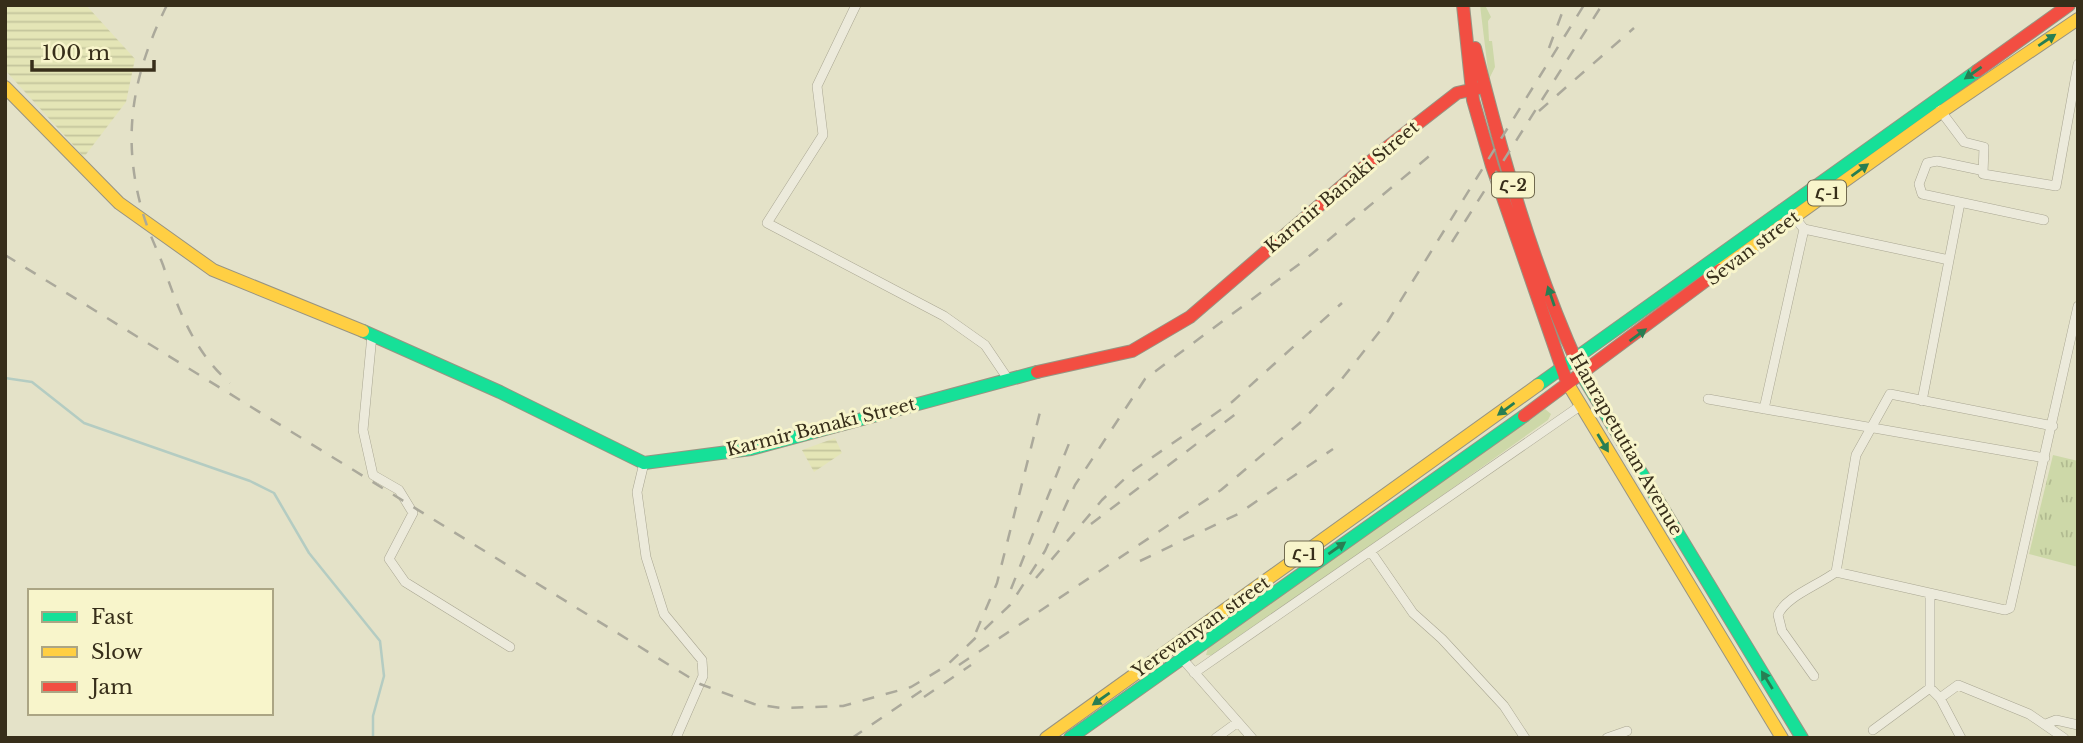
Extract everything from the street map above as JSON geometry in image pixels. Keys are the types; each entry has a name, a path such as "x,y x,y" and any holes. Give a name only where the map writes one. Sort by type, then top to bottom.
{"main road":[{"name":"Հ-2","path":"1463,5 1476,92"},
{"name":"Hanrapetutian Avenue","path":"1472,5 1476,92 1492,166 1561,370 1580,406 1782,738"},
{"name":"Sevan street","path":"1568,384 1794,217 2069,5"},
{"name":"Sevan street","path":"1561,370 1937,107 2078,19"},
{"path":"5,87 119,203 213,270 372,335 500,392 645,463"},
{"name":"Karmir Banaki Street","path":"645,463 751,449 1007,379 1132,351 1190,317 1385,149 1457,93 1476,92"},
{"name":"Hanrapetutian Avenue","path":"1476,92 1498,141 1582,375 1802,738"},
{"name":"Yerevanyan street","path":"1046,738 1561,370"},
{"name":"Yerevanyan street","path":"1070,738 1568,384"}],"street":[{"path":"856,5 817,86 823,135 767,223 944,316 985,345 1007,379"},
{"path":"2044,220 1922,194 1919,184 1923,167 1937,161 1980,170 1983,174 2056,186 2078,64"},
{"path":"1937,107 1964,142 1984,147 1980,170"},
{"path":"1922,401 1960,203"},
{"path":"1794,217 1804,229 1949,260"},
{"path":"1764,409 1804,229"},
{"path":"1836,572 2005,610 2010,608 2078,306"},
{"path":"372,335 363,430 373,475 399,490 412,513 389,559 405,582 510,648"},
{"path":"1814,676 1782,631 1778,615 1786,601 1814,588 1836,572 1856,455 1890,394 2053,426"},
{"path":"1709,399 2045,458"},
{"path":"1195,673 1580,406"},
{"path":"645,463 637,492 646,558 664,614 702,660 704,676 676,738"},
{"path":"1371,552 1413,613 1442,639 1504,706 1525,738"},
{"path":"1930,594 1930,688 1940,698 1961,738"},
{"path":"1174,648 1252,738"},
{"path":"1940,698 1958,685 2029,714 2064,738"},
{"path":"1873,730 1930,688"},
{"path":"2046,724 2056,720 2078,725"},
{"path":"1216,738 1238,722"},
{"path":"1607,738 1627,731"}],"green space":[{"path":"5,5 86,5 135,59 126,102 84,157 5,70"},
{"path":"1480,5 1485,5 1491,17 1488,21 1489,41 1492,41 1495,67 1489,79"},
{"path":"1545,409 1551,414 1548,420 1217,656 1206,655 1208,648"},
{"path":"835,438 842,453 814,472 802,450"},
{"path":"2053,455 2078,461 2078,567 2029,554"}],"waterway":[{"path":"5,378 32,382 84,423 250,481 274,493 309,553 380,641 384,676 373,716 373,738"}],"railway":[{"path":"167,5 146,55 134,105 132,156 136,183 146,224 181,313 206,358 230,383"},
{"path":"1549,48 1565,5"},
{"path":"959,665 1221,490 1301,422 1341,380 1388,321 1584,5"},
{"path":"1452,242 1602,5"},
{"path":"1539,111 1634,28"},
{"path":"5,255 700,684 754,704 781,708 843,706 911,687 946,666 1010,605 1045,551 1075,485 1145,379 1302,262 1433,153"},
{"path":"1036,578 1102,500 1134,470 1232,402 1342,303"},
{"path":"976,632 997,583 1041,408"},
{"path":"1091,524 1241,410"},
{"path":"1011,589 1072,436"},
{"path":"1140,561 1238,514 1333,449"},
{"path":"924,697 971,665"},
{"path":"852,738 930,685"}],"traffic: fast":[{"path":"1538,385 1977,71"},
{"path":"363,331 500,392 644,463 751,449 1037,372"},
{"path":"1582,375 1802,738"},
{"path":"1070,738 1524,416"}],"traffic: slow":[{"path":"1720,270 1941,112 2078,19"},
{"path":"5,87 119,203 213,270 363,331"},
{"path":"1568,384 1782,738"},
{"path":"1046,738 1538,385"}],"traffic: jam":[{"path":"1463,5 1473,100 1492,166 1565,377"},
{"path":"1977,71 2069,5"},
{"path":"1475,48 1496,129 1533,250 1579,367"},
{"path":"1037,372 1132,351 1190,317 1385,149 1457,93 1479,88"},
{"path":"1524,416 1720,270"}]}
